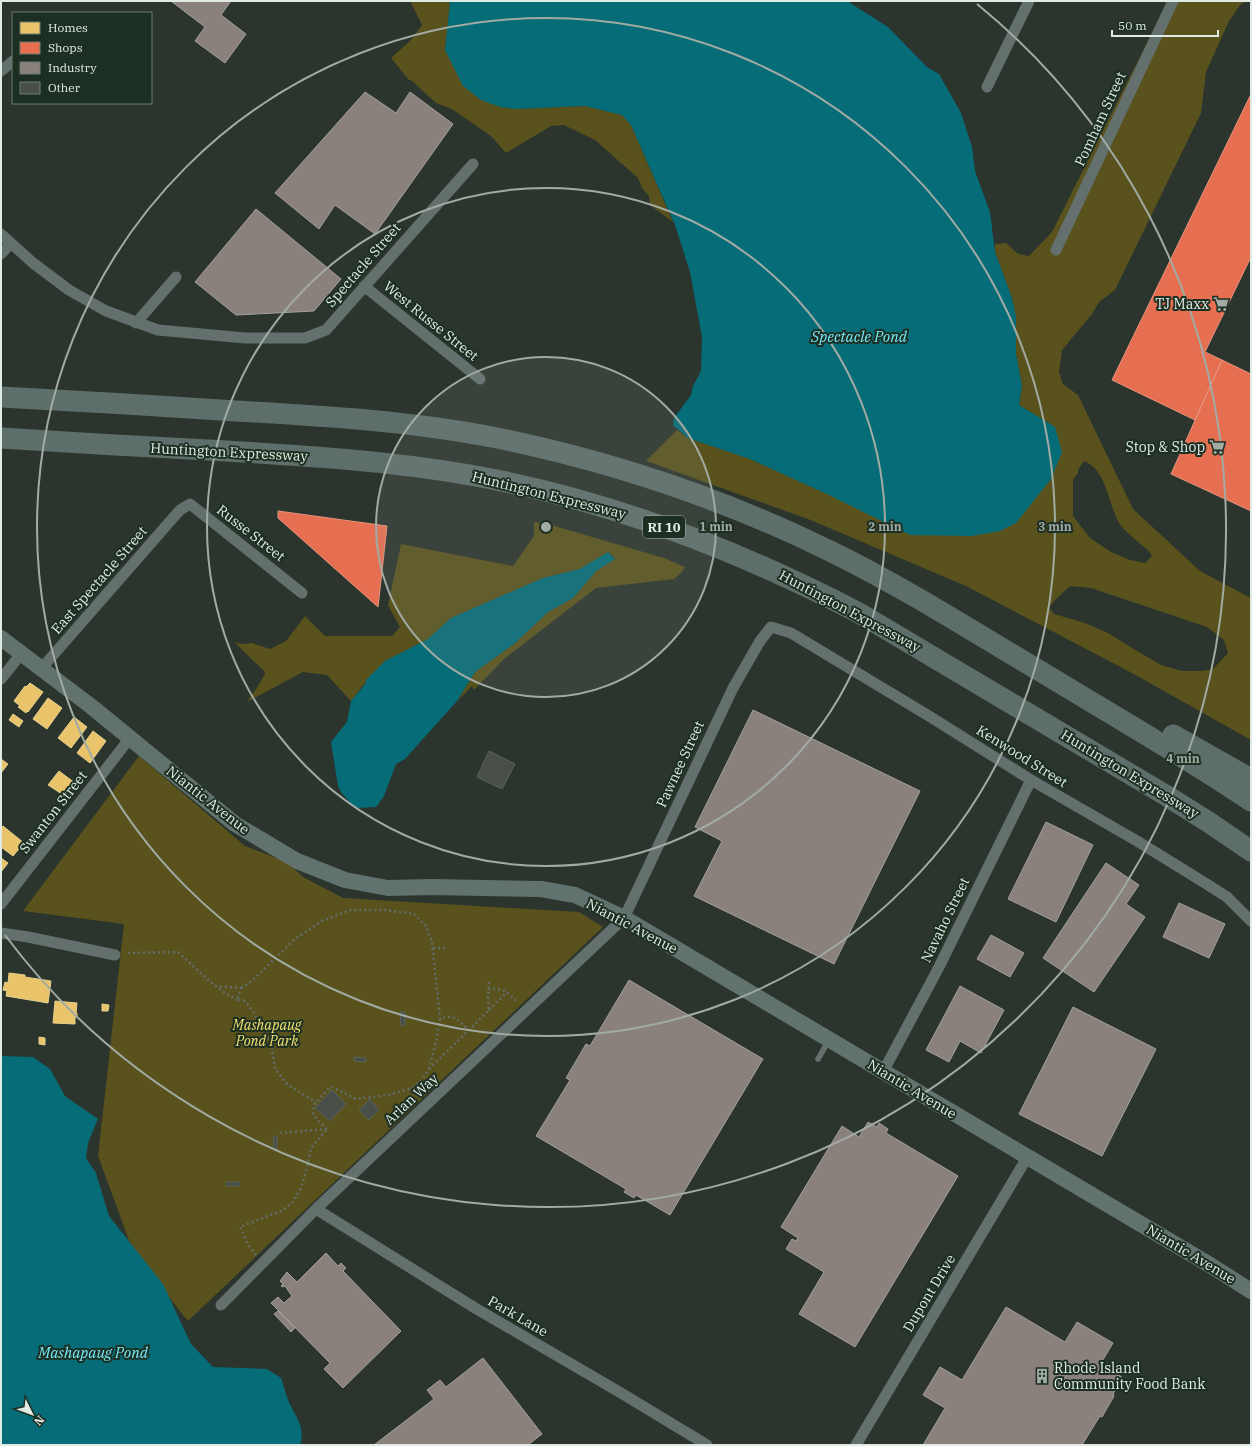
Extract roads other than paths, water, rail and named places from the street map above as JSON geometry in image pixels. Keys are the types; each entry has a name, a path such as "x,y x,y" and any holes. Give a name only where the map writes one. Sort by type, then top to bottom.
{"highway":[{"path":"1,397 298,414 394,422 495,438 596,462 644,476 694,493 788,531 881,578 1190,761 1251,802"},
{"name":"Huntington Expressway","path":"1,438 372,461 444,471 516,484 573,498 623,513 719,547 799,582 859,613 1167,796 1251,851"},
{"path":"1037,670 1152,723 1251,779"}],"street":[{"path":"987,87 1029,1"},
{"name":"Pomham Street","path":"1056,250 1173,1"},
{"path":"1,71 12,62"},
{"name":"Spectacle Street","path":"1,234 33,264 69,290 106,311 136,323 158,330 253,338 305,338 326,330 473,164"},
{"path":"1,254 11,243"},
{"path":"136,323 176,277"},
{"name":"West Russe Street","path":"364,286 480,379"},
{"name":"Russe Street","path":"180,510 190,504 302,593"},
{"name":"East Spectacle Street","path":"41,669 180,510"},
{"name":"Kenwood Street","path":"771,627 791,633 929,716 1031,780 1137,841 1227,897 1251,921"},
{"name":"Pawnee Street","path":"624,918 733,688 760,641 771,627"},
{"name":"Niantic Avenue","path":"1,638 20,654 92,707 235,824 297,861 345,880 388,888 432,887 541,889 575,895 624,918 883,1072 1028,1156 1251,1291"},
{"path":"1,679 20,654"},
{"name":"Swanton Street","path":"1,904 130,738"},
{"name":"Navaho Street","path":"883,1072 939,967 1031,780"},
{"name":"Arlan Way","path":"221,1305 316,1209 624,918"},
{"path":"1,934 115,955"},
{"name":"Dupont Drive","path":"856,1445 1028,1156"},
{"name":"Park Lane","path":"316,1209 473,1307 621,1392 707,1445"}],"lane":[{"path":"818,1059 829,1040"}],"water":[{"name":"Spectacle Pond","path":"448,1 847,1 888,27 927,67 939,74 961,113 972,147 975,171 990,212 995,252 1012,298 1016,317 1016,354 1022,386 1019,405 1055,427 1062,452 1051,479 1016,523 1000,531 972,536 910,535 829,495 750,459 688,438 673,425 674,418 691,395 693,386 701,371 702,337 690,272 675,225 631,125 622,115 585,106 515,109 500,107 481,100 463,86 445,50 450,3"},
{"path":"608,552 615,559 596,571 573,598 548,612 514,644 475,672 457,701 405,759 396,764 384,796 376,807 355,808 341,792 338,786 331,742 347,722 351,701 366,683 366,680 385,661 428,639 451,618 543,578 580,569"},
{"name":"Mashapaug Pond","path":"1,1056 33,1057 50,1069 65,1096 98,1119 88,1143 86,1158 96,1173 109,1216 163,1284 191,1344 213,1367 267,1369 281,1378 288,1400 301,1427 302,1432 300,1445 1,1445"}],"place":[{"name":"TJ Maxx","path":"1221,304"},
{"name":"Stop & Shop","path":"1217,447"},
{"name":"Rhode Island Community Food Bank","path":"1042,1376"}],"park label":[{"name":"Mashapaug Pond Park","path":"267,1034"}]}
